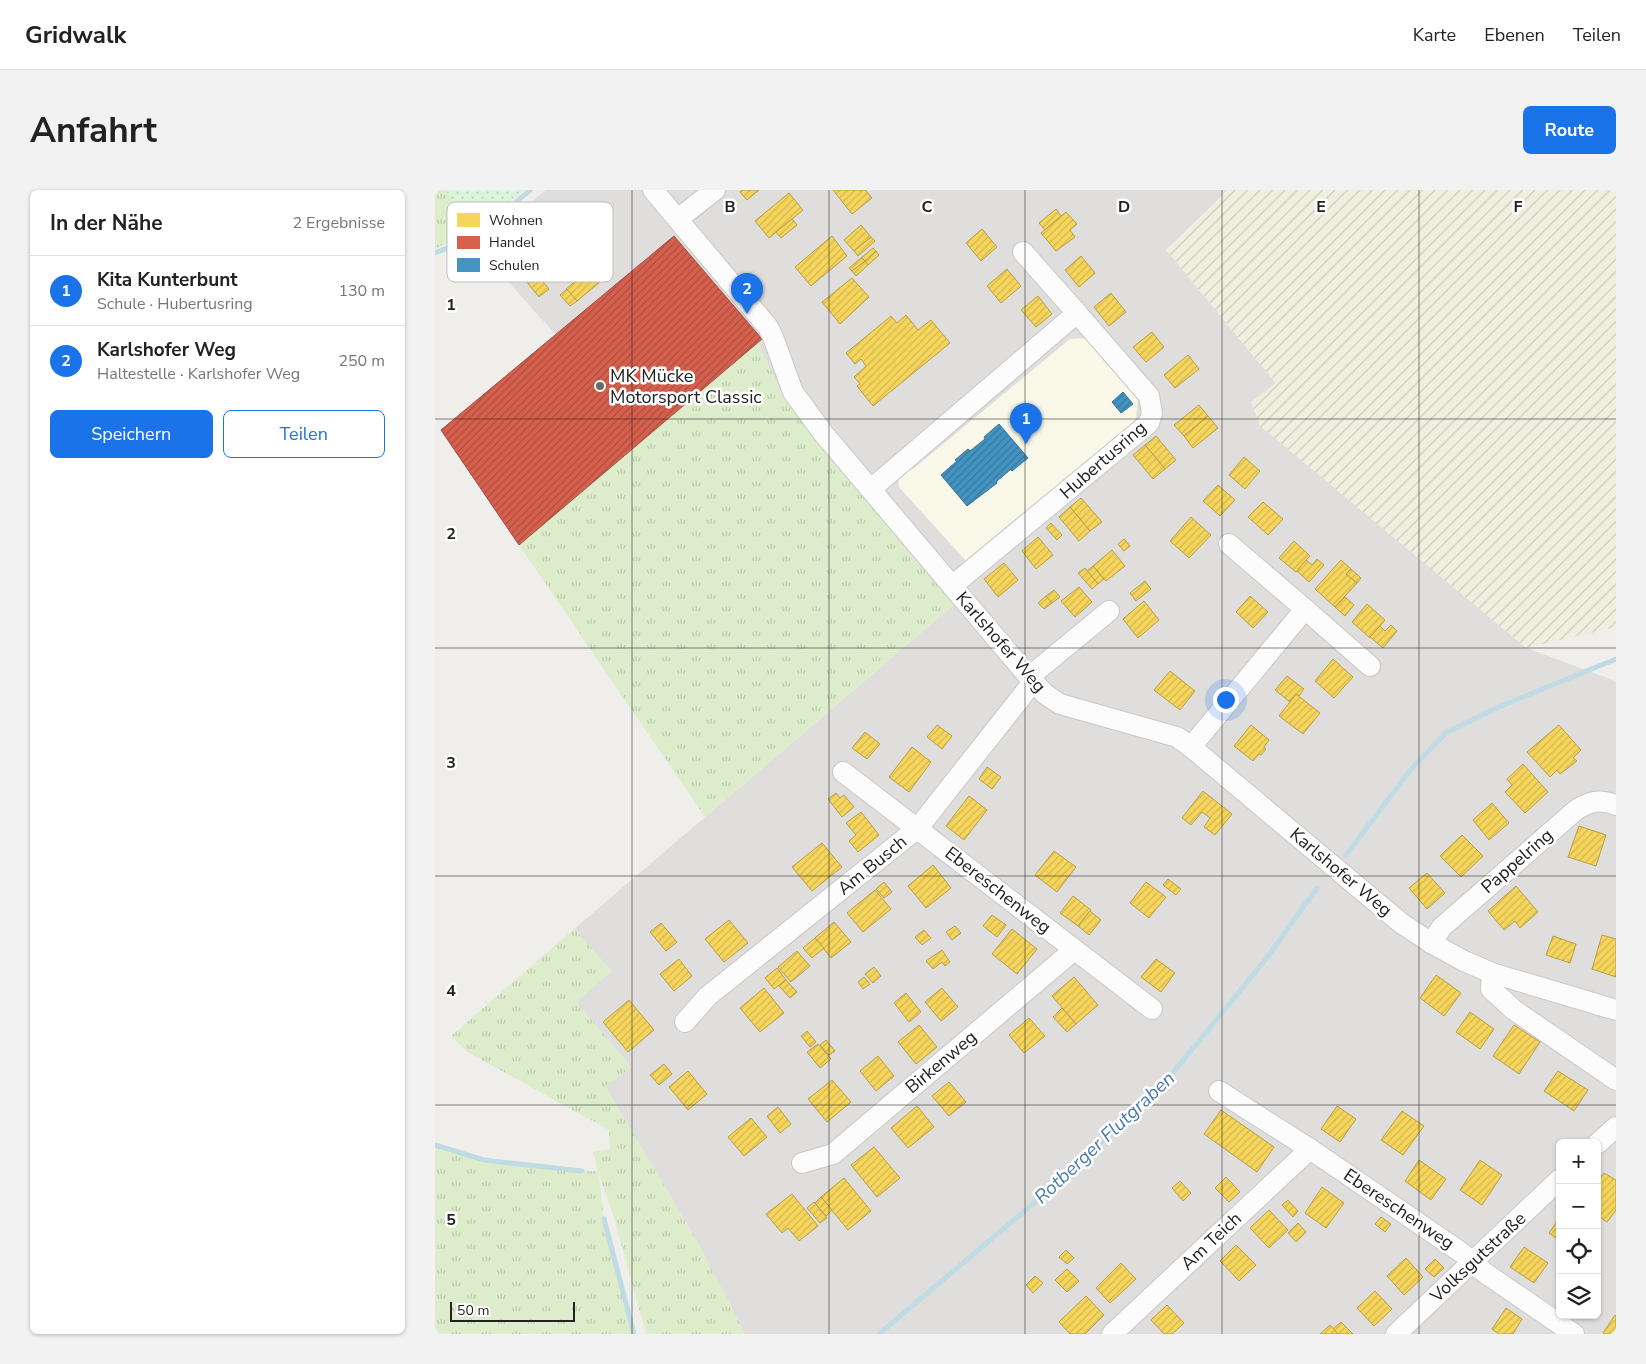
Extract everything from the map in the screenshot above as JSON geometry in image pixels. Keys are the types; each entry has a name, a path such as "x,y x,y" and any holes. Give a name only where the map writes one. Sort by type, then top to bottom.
{"street":[{"name":"Karlshofer Weg","path":"653,190 768,327 793,392 823,434 1045,694 1060,704 1160,731 1177,738 1191,747 1401,923 1431,943 1464,961 1492,973 1616,1010"},
{"path":"678,219 715,190"},
{"name":"Hubertusring","path":"952,586 1149,423 1152,413 1149,396 1023,252"},
{"path":"871,489 1077,313"},
{"path":"1229,544 1370,666"},
{"path":"1191,747 1305,609"},
{"name":"Am Busch","path":"685,1022 709,996 918,828 1031,679 1109,611"},
{"name":"Ebereschenweg","path":"843,772 1152,1010"},
{"name":"Pappelring","path":"1431,943 1441,927 1576,810 1591,801 1609,802 1616,805"},
{"name":"Birkenweg","path":"802,1163 833,1154 1074,950"},
{"path":"1492,973 1491,989 1514,1010 1616,1080"},
{"name":"Ebereschenweg","path":"1219,1091 1310,1149 1462,1253 1485,1273 1574,1334"},
{"path":"1601,1140 1616,1127"},
{"name":"Am Teich","path":"1112,1334 1310,1149"},
{"name":"Volksgutstraße","path":"1395,1334 1556,1183"}],"shaded area":[{"path":"546,190 1228,190 1166,250 1276,383 1526,648 1616,681 1616,1334 745,1334 698,1243 605,1086 631,1067 576,1002 611,971 574,929 956,603 793,393 784,399 758,342 762,338 675,236 556,335 508,282 613,282 613,202 531,202"},
{"path":"1087,338 1138,399 1136,420 966,561 899,487 898,477 911,467 913,469 1070,339"}],"green space":[{"path":"435,190 445,190 454,202 447,202 447,243 435,249"},
{"path":"445,190 524,190 509,202 454,202"},
{"path":"1228,190 1616,190 1616,627 1526,648 1260,426 1251,402 1276,383 1166,250"},
{"path":"758,342 784,399 956,603 705,817 519,545"},
{"path":"574,929 612,971 576,1002 632,1067 605,1086 698,1243 745,1334 646,1334 614,1218 599,1174 604,1219 634,1334 435,1334 435,1145 484,1160 582,1171 598,1171 593,1152 610,1149 609,1130 469,1053 451,1036"}],"building: Wohnen":[{"path":"742,190 759,190 747,200 740,192"},
{"path":"833,190 865,190 872,198 852,214"},
{"path":"789,193 803,210 769,238 755,221"},
{"path":"1056,209 1061,216 1045,230 1039,223"},
{"path":"1066,212 1077,224 1070,230 1075,237 1056,251 1041,233"},
{"path":"792,219 797,225 781,238 776,232"},
{"path":"861,225 871,237 854,251 844,240"},
{"path":"982,229 997,247 981,261 966,243"},
{"path":"832,236 847,256 811,286 795,267"},
{"path":"871,237 875,241 858,256 854,251"},
{"path":"873,248 876,251 865,261 861,258"},
{"path":"876,251 879,255 868,265 865,261"},
{"path":"1081,256 1095,273 1079,287 1065,270"},
{"path":"861,258 865,261 852,271 849,268"},
{"path":"865,261 868,265 856,276 852,271"},
{"path":"1007,269 1021,286 1001,303 987,286"},
{"path":"852,278 869,297 840,324 822,302"},
{"path":"527,282 543,282 549,289 539,297"},
{"path":"574,282 600,282 577,301 566,289"},
{"path":"567,289 577,301 570,306 560,295"},
{"path":"1111,293 1126,312 1109,326 1094,307"},
{"path":"1038,296 1052,314 1036,327 1021,310"},
{"path":"906,315 918,330 931,320 950,343 873,406 857,386 860,384 854,377 866,366 861,359 855,364 846,353 891,316 897,323"},
{"path":"1152,332 1164,347 1146,362 1133,347"},
{"path":"1188,355 1199,369 1175,388 1164,375"},
{"path":"1199,405 1208,416 1184,436 1174,425"},
{"path":"1208,416 1218,428 1193,448 1184,436"},
{"path":"1156,436 1176,460 1165,469 1145,445"},
{"path":"1145,445 1165,469 1153,479 1133,455"},
{"path":"1244,457 1260,471 1245,489 1229,475"},
{"path":"1218,485 1235,500 1220,516 1203,501"},
{"path":"1081,498 1102,522 1090,531 1070,507"},
{"path":"1263,502 1283,519 1268,535 1248,517"},
{"path":"1070,507 1090,531 1079,541 1059,517"},
{"path":"1191,517 1211,535 1189,558 1170,541"},
{"path":"1051,523 1062,535 1057,540 1046,528"},
{"path":"1038,537 1053,555 1036,569 1022,551"},
{"path":"1124,539 1130,546 1124,551 1118,544"},
{"path":"1294,541 1310,556 1296,572 1279,558"},
{"path":"1112,550 1125,566 1106,581 1093,566"},
{"path":"1317,559 1324,565 1309,582 1297,571 1306,560 1312,565"},
{"path":"1341,560 1351,569 1346,574 1357,583 1335,607 1315,589"},
{"path":"1004,563 1018,580 998,597 984,579"},
{"path":"1093,566 1104,579 1098,584 1087,571"},
{"path":"1085,568 1098,584 1092,589 1078,573"},
{"path":"1351,569 1361,578 1357,583 1346,574"},
{"path":"1145,581 1151,589 1136,601 1130,593"},
{"path":"1079,587 1092,602 1075,617 1061,601"},
{"path":"1054,590 1060,597 1052,603 1046,596"},
{"path":"1046,596 1052,603 1044,609 1038,603"},
{"path":"1250,596 1268,612 1253,628 1236,612"},
{"path":"1345,597 1354,605 1345,616 1335,607"},
{"path":"1144,601 1159,620 1138,638 1123,619"},
{"path":"1367,604 1385,620 1370,638 1352,622"},
{"path":"1391,625 1397,631 1383,648 1370,637 1380,626 1385,631"},
{"path":"1333,659 1353,677 1334,698 1315,681"},
{"path":"1170,671 1195,691 1180,710 1154,690"},
{"path":"1287,676 1304,689 1299,696 1296,694 1290,702 1275,690"},
{"path":"1296,694 1320,713 1303,734 1279,716"},
{"path":"937,725 952,736 942,749 927,737"},
{"path":"1251,725 1269,740 1264,747 1266,749 1253,761 1234,746"},
{"path":"1559,725 1581,750 1573,758 1577,761 1560,774 1557,770 1550,777 1527,752"},
{"path":"865,732 880,744 867,759 852,748"},
{"path":"912,747 931,762 909,792 889,777"},
{"path":"1523,764 1548,792 1525,813 1505,792 1512,785 1507,779"},
{"path":"987,767 1001,777 992,789 979,779"},
{"path":"1203,791 1232,814 1215,835 1204,827 1210,818 1202,812 1191,825 1182,818"},
{"path":"836,793 840,798 844,795 854,807 842,817 828,799"},
{"path":"969,796 987,810 964,840 946,826"},
{"path":"1492,803 1509,823 1489,840 1473,820"},
{"path":"861,812 879,835 858,852 849,841 856,835 846,823"},
{"path":"1579,826 1606,835 1596,866 1568,857"},
{"path":"1462,835 1483,856 1461,877 1440,856"},
{"path":"822,843 842,867 812,891 792,867"},
{"path":"1054,851 1076,867 1057,892 1035,875"},
{"path":"933,865 951,888 926,908 908,886"},
{"path":"1427,873 1445,893 1427,909 1409,888"},
{"path":"1168,879 1181,889 1176,895 1163,885"},
{"path":"884,882 892,892 884,898 876,889"},
{"path":"1146,882 1166,897 1149,918 1130,903"},
{"path":"1516,886 1538,912 1520,928 1515,921 1504,930 1488,911"},
{"path":"875,890 891,909 863,932 847,913"},
{"path":"1073,896 1091,910 1078,926 1060,913"},
{"path":"1090,911 1101,920 1089,935 1078,926"},
{"path":"992,915 1006,925 997,937 983,926"},
{"path":"729,920 748,943 724,962 705,939"},
{"path":"834,922 851,942 831,958 815,938"},
{"path":"661,923 677,942 666,951 650,932"},
{"path":"955,926 961,933 952,940 946,932"},
{"path":"1012,929 1037,949 1017,974 992,954"},
{"path":"924,930 931,938 922,945 915,937"},
{"path":"1602,935 1616,939 1616,977 1592,969"},
{"path":"1553,936 1576,944 1570,963 1546,955"},
{"path":"815,938 824,948 812,958 803,948"},
{"path":"942,950 950,962 945,966 942,962 933,969 926,961"},
{"path":"797,951 810,966 791,982 778,967"},
{"path":"679,959 692,976 674,991 660,974"},
{"path":"1156,959 1175,973 1161,992 1141,977"},
{"path":"874,967 881,976 873,983 865,974"},
{"path":"777,968 786,980 774,989 765,978"},
{"path":"1436,975 1461,993 1444,1016 1420,998"},
{"path":"864,977 870,984 863,989 858,982"},
{"path":"1074,977 1098,1005 1076,1024 1052,996"},
{"path":"786,980 797,992 790,998 779,986"},
{"path":"764,988 784,1013 760,1032 740,1008"},
{"path":"942,988 958,1007 941,1021 925,1002"},
{"path":"906,993 921,1012 909,1022 894,1003"},
{"path":"629,1000 654,1030 628,1052 603,1022"},
{"path":"1062,1008 1076,1024 1067,1032 1053,1017"},
{"path":"1470,1012 1494,1029 1480,1049 1456,1032"},
{"path":"1029,1018 1045,1036 1024,1053 1009,1035"},
{"path":"919,1025 937,1047 916,1064 898,1042"},
{"path":"1514,1025 1540,1042 1519,1074 1493,1056"},
{"path":"807,1031 816,1042 810,1047 801,1036"},
{"path":"826,1040 835,1051 829,1055 820,1045"},
{"path":"818,1044 831,1059 820,1068 807,1052"},
{"path":"878,1056 894,1076 876,1091 860,1071"},
{"path":"664,1064 672,1074 659,1085 650,1075"},
{"path":"688,1071 707,1094 688,1110 669,1087"},
{"path":"1558,1071 1588,1090 1574,1111 1544,1091"},
{"path":"832,1080 851,1102 827,1122 808,1099"},
{"path":"949,1082 966,1102 949,1116 932,1096"},
{"path":"917,1106 934,1127 908,1148 891,1128"},
{"path":"1337,1106 1356,1119 1340,1142 1321,1129"},
{"path":"778,1107 791,1124 780,1133 767,1116"},
{"path":"1221,1110 1274,1147 1257,1172 1204,1134"},
{"path":"1402,1111 1424,1126 1403,1155 1381,1140"},
{"path":"751,1118 767,1137 744,1156 728,1137"},
{"path":"874,1147 900,1178 877,1197 851,1165"},
{"path":"1419,1160 1446,1179 1431,1200 1405,1181"},
{"path":"1480,1160 1502,1175 1482,1205 1460,1190"},
{"path":"1604,1173 1616,1180 1616,1210 1607,1222 1601,1218 1601,1177"},
{"path":"1226,1177 1240,1192 1229,1202 1215,1188"},
{"path":"844,1178 871,1211 848,1230 821,1197"},
{"path":"1180,1181 1191,1193 1183,1201 1172,1188"},
{"path":"1322,1187 1344,1203 1326,1228 1305,1213"},
{"path":"792,1194 818,1226 799,1241 788,1228 782,1233 766,1214"},
{"path":"821,1197 832,1210 826,1216 815,1203"},
{"path":"1288,1200 1298,1211 1293,1217 1282,1205"},
{"path":"814,1202 827,1218 820,1223 807,1208"},
{"path":"1269,1210 1288,1230 1269,1248 1250,1228"},
{"path":"1381,1217 1391,1224 1385,1232 1375,1224"},
{"path":"1298,1223 1306,1232 1296,1242 1288,1233"},
{"path":"1556,1223 1556,1238 1549,1233"},
{"path":"1236,1245 1256,1265 1239,1281 1220,1261"},
{"path":"1524,1247 1548,1263 1534,1283 1510,1267"},
{"path":"1066,1250 1074,1258 1067,1264 1059,1257"},
{"path":"1406,1258 1423,1277 1404,1295 1387,1276"},
{"path":"1435,1259 1444,1268 1434,1277 1425,1269"},
{"path":"1121,1263 1136,1279 1110,1303 1096,1288"},
{"path":"1067,1269 1079,1281 1067,1292 1055,1280"},
{"path":"1035,1276 1043,1283 1033,1293 1026,1285"},
{"path":"1375,1291 1392,1309 1374,1326 1357,1308"},
{"path":"1086,1296 1104,1315 1085,1334 1070,1334 1059,1322"},
{"path":"1167,1305 1184,1323 1172,1334 1164,1334 1151,1320"},
{"path":"1506,1308 1522,1319 1513,1334 1499,1334 1492,1329"},
{"path":"1615,1315 1616,1334 1603,1333"},
{"path":"1341,1322 1353,1334 1338,1334 1333,1329"},
{"path":"1330,1325 1338,1334 1320,1334"}],"building: Handel":[{"name":"MK Mücke Motorsport Classic","path":"674,236 762,339 519,545 441,430"}],"building: Schulen":[{"path":"1123,392 1133,404 1121,413 1112,402"},
{"path":"999,424 1028,458 1012,471 1011,469 997,483 967,506 941,475 968,449 970,451 985,439 984,437"}],"waterway":[{"path":"516,202 530,190"},
{"path":"435,253 447,248"},
{"name":"Rotberger Flutgraben","path":"1346,855 1412,768 1447,732 1501,706 1616,659"},
{"name":"Rotberger Flutgraben","path":"879,1334 1034,1203 1158,1091 1266,959 1317,888"},
{"path":"435,1145 484,1160 582,1171"},
{"path":"604,1219 634,1334"}],"place":[{"name":"Karlshofer Weg","path":"747,314"},
{"name":"MK Mücke Motorsport Classic","path":"600,386"},
{"name":"Kita Kunterbunt","path":"1026,444"}]}
